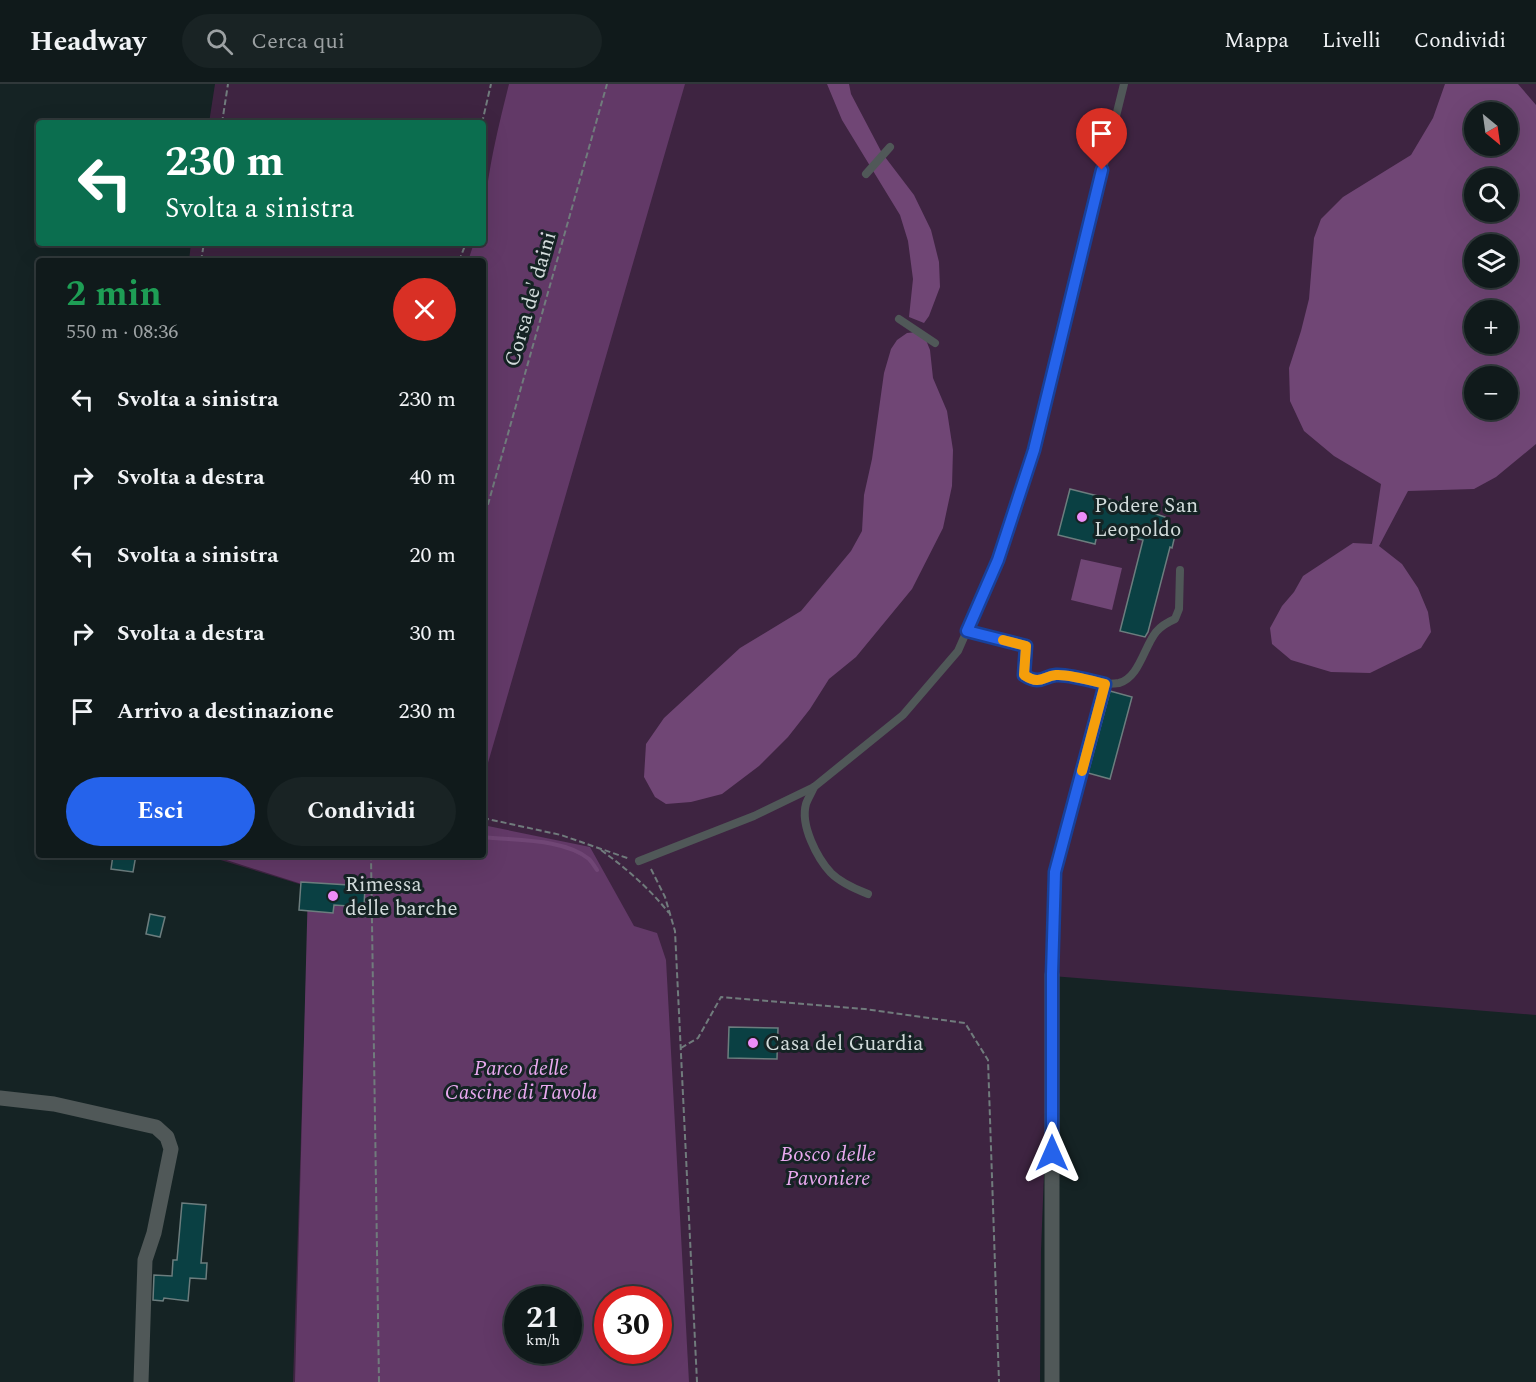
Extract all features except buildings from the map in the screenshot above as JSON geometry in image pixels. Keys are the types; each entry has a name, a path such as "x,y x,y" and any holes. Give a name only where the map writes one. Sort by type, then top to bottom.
{"street":[{"path":"1052,974 1052,1382"},
{"path":"0,1098 54,1104 156,1127 167,1137 171,1149 154,1233 145,1260 141,1382"}],"lane":[{"path":"639,861 754,816 814,787 903,715 958,651 998,560 1034,450 1124,84"},
{"path":"866,174 890,147"},
{"path":"899,319 935,343"},
{"path":"967,631 1026,646 1024,675 1030,679 1042,681 1056,675 1105,684 1120,683 1131,677 1156,631 1175,619 1179,609 1180,570"},
{"path":"1052,974 1055,872 1105,684"},
{"path":"814,787 806,804 805,817 819,856 832,873 851,887 868,894"}],"path":[{"path":"222,120 228,84"},
{"path":"483,120 491,84"},
{"name":"Corsa de' daini","path":"486,511 607,84"},
{"path":"486,819 561,835 639,861 653,870 670,915 675,931 698,1382"},
{"path":"598,848 628,870 652,892 670,915"},
{"path":"371,858 379,1382"},
{"path":"681,1048 698,1038 721,997 865,1009 964,1023 988,1060 999,1382"}],"green space":[{"path":"215,84 1536,84 1536,1015 1052,976 1041,1250 1040,1382 293,1382 309,887 214,858 486,858 486,258 189,258 191,246 486,246 486,120 209,120"},
{"path":"509,84 685,84 486,770 486,258 469,258 473,246 486,246 486,196 495,143"},
{"name":"Parco delle Cascine di Tavola","path":"486,826 590,847 634,926 657,933 666,960 689,1382 295,1382 308,886 220,858 486,858"}],"shaded area":[{"path":"827,84 849,84 851,94 882,153 914,195 931,230 939,262 940,287 924,323 909,317 913,279 908,241 900,215 842,120"},
{"path":"1445,84 1518,84 1536,105 1536,444 1496,477 1474,489 1408,491 1379,546 1402,564 1418,588 1428,612 1431,632 1421,648 1370,673 1331,672 1291,660 1272,644 1270,628 1303,576 1353,543 1372,544 1381,484 1334,456 1304,431 1290,401 1289,368 1309,299 1314,238 1321,219 1343,197 1411,155 1433,118"},
{"path":"917,332 926,340 930,350 933,378 947,411 953,450 952,486 943,528 912,589 856,657 829,679 810,709 788,737 759,766 722,794 691,802 666,804 655,797 644,777 646,744 664,718 740,648 801,611 851,551 862,531 864,495 872,459 884,373 891,349 897,340 907,333"},
{"path":"1081,559 1122,568 1112,610 1071,600"}],"waterway":[{"path":"486,837 566,847 589,859 597,870"}],"slow traffic":[{"path":"1003,640 1026,646 1024,675 1030,679 1042,681 1056,675 1105,684 1082,771"}],"place":[{"name":"Podere San Leopoldo","path":"1082,517"},
{"name":"Rimessa delle barche","path":"333,896"},
{"name":"Casa del Guardia","path":"753,1043"}],"route":[{"path":"1052,1153 1052,974 1055,872 1105,684 1056,675 1042,681 1030,679 1024,675 1026,646 967,631 998,560 1034,450 1102,170"}],"park label":[{"name":"Bosco delle Pavoniere","path":"828,1166"}]}
